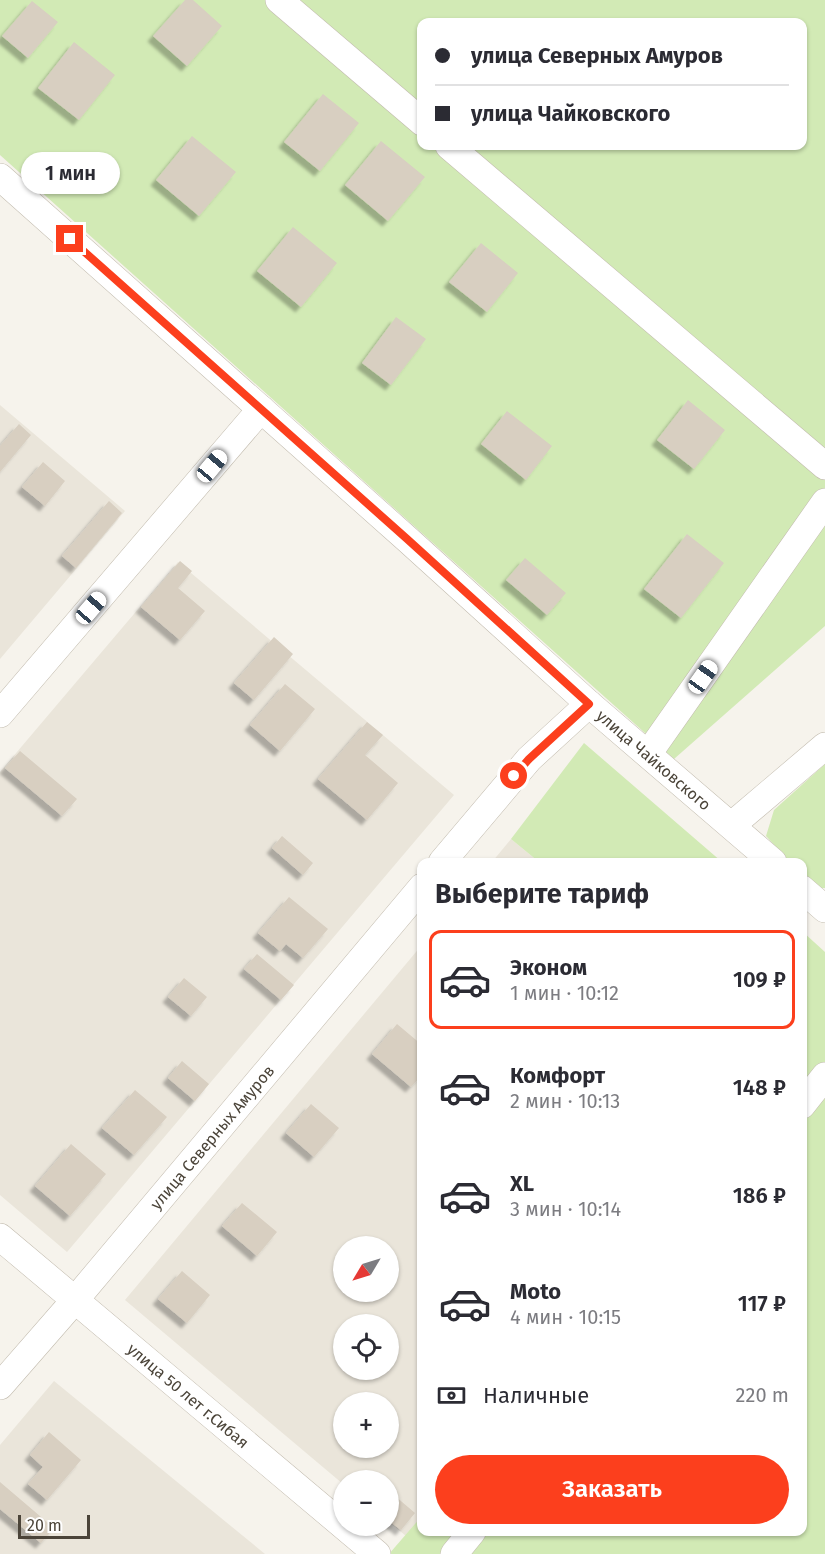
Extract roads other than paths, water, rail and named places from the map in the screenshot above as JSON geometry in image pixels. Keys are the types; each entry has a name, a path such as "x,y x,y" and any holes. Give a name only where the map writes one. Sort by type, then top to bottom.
{"street":[{"path":"279,0 417,118"},
{"path":"454,150 825,466"},
{"name":"улица Чайковского","path":"0,177 589,704 769,858"},
{"path":"0,714 261,409"},
{"path":"648,754 825,502"},
{"path":"445,858 529,759 589,704"},
{"path":"732,825 825,746"},
{"name":"улица Северных Амуров","path":"0,1386 417,893"},
{"path":"807,893 825,909"},
{"path":"807,1099 825,1076"},
{"name":"улица 50 лет г.Сибая","path":"0,1237 377,1554"},
{"path":"454,1554 469,1536"}]}
